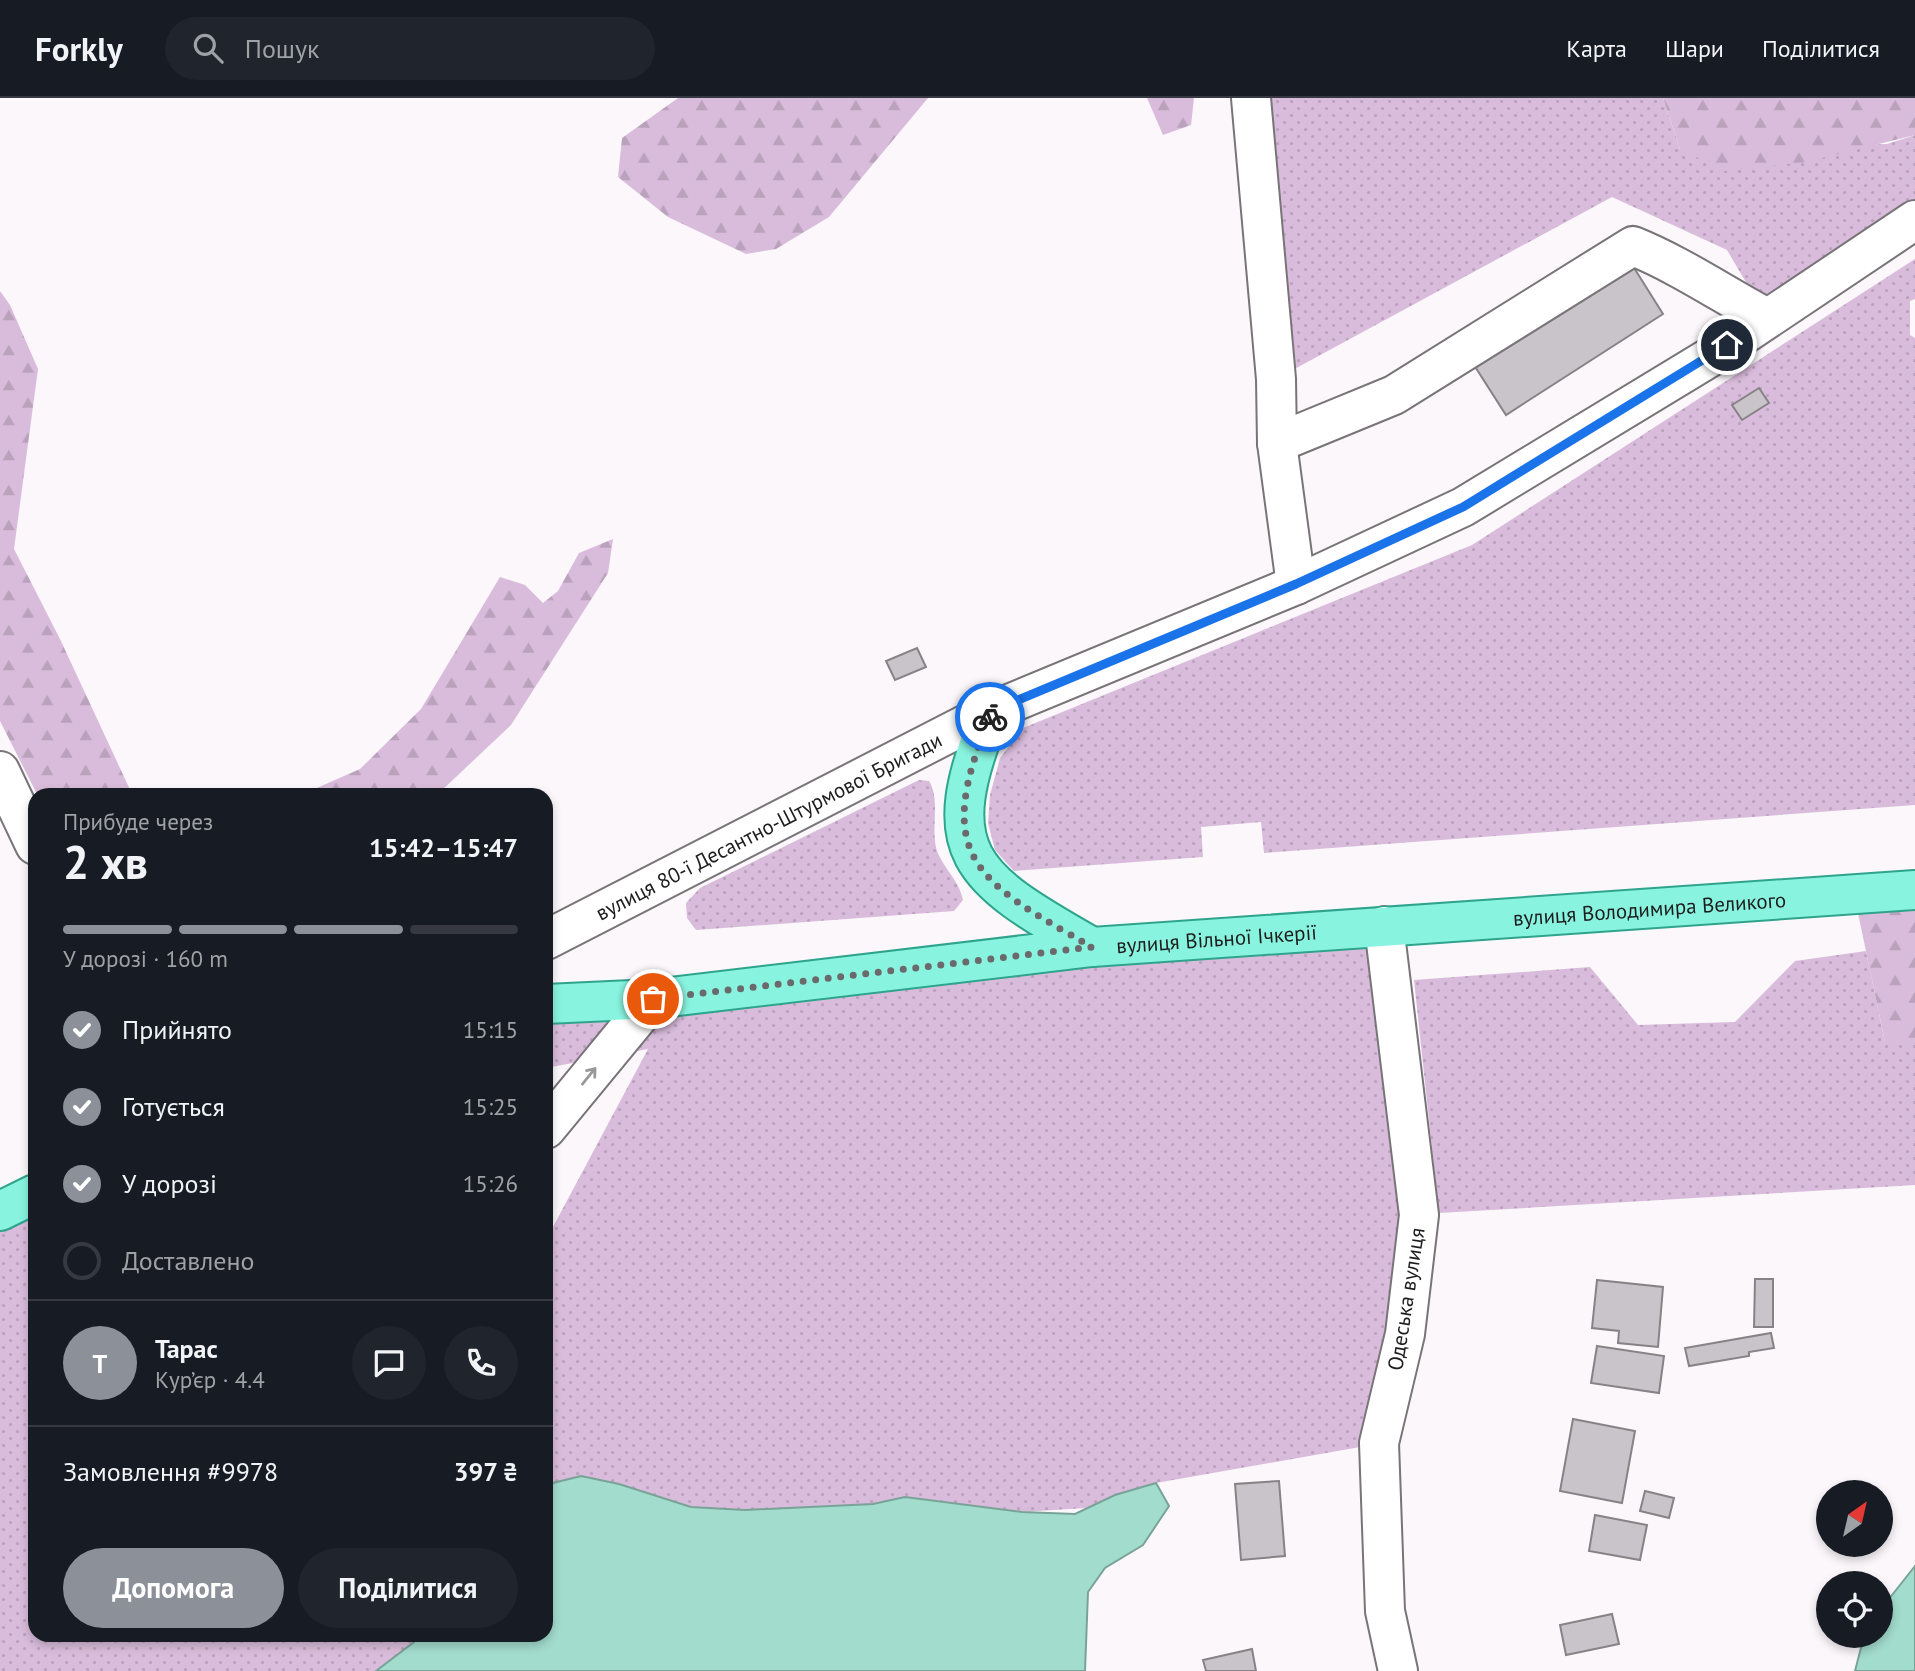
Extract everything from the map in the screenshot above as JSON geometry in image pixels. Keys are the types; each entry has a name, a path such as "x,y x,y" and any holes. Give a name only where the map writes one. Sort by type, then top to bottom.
{"main road":[{"path":"992,711 972,763 963,801 964,829 972,854 1012,900 1092,947"},
{"name":"вулиця Володимира Великого","path":"1384,926 1915,890"},
{"name":"вулиця Вільної Ічкерії","path":"553,1004 653,999 1092,947 1384,926"},
{"path":"0,1210 28,1197"}],"street":[{"path":"1251,98 1276,379 1277,443 1296,584"},
{"name":"вулиця 80-ї Десантно-Штурмової Бригади","path":"553,936 992,711 1296,584 1463,507 1712,356 1915,220"},
{"path":"1277,443 1394,395 1633,246 1665,259 1767,318"},
{"path":"0,771 28,830"},
{"name":"Одеська вулиця","path":"1384,926 1419,1215 1405,1334 1378,1443 1385,1611 1398,1671"},
{"path":"553,1120 653,999"}],"green space":[{"path":"678,98 928,98 829,217 776,249 746,254 668,217 618,177 622,138"},
{"path":"1147,98 1194,98 1191,125 1163,135"},
{"path":"1251,98 1663,98 1680,149 1887,144 1915,135 1915,220 1767,318 1727,250 1612,197 1276,379"},
{"path":"1663,98 1915,98 1915,135 1806,162 1725,171 1680,149"},
{"path":"1915,259 1915,299 1910,301 1910,335 1915,338 1915,805 1264,853 1261,822 1201,827 1203,857 1014,871 995,850 988,823 990,795 1000,758 1023,728 1472,545"},
{"path":"0,291 10,305 38,369 14,549 60,639 129,788 34,788 0,721"},
{"path":"613,539 608,573 511,725 444,788 317,788 360,769 421,709 500,577 525,585 543,603 558,591 579,553"},
{"path":"919,780 929,781 933,789 937,851 958,886 963,900 954,911 696,930 687,918 686,903 700,888"},
{"path":"1915,890 1915,1042 1885,1042 1854,894"},
{"path":"1364,927 1401,1212 1388,1329 1360,1447 1156,1483 1086,1508 1022,1512 905,1497 873,1504 745,1510 691,1507 674,1501 553,1483 553,1227 648,1049 553,1067 553,1003"},
{"path":"1866,951 1885,1042 1915,1042 1915,1185 1439,1213 1414,980 1590,967 1638,1025 1735,1022 1795,961"},
{"path":"28,1197 28,1642 414,1642 376,1671 0,1671 0,1211"}],"shaded area":[{"path":"581,1476 619,1484 691,1507 745,1510 873,1504 905,1497 1022,1512 1075,1514 1115,1495 1156,1483 1169,1506 1143,1545 1105,1568 1088,1592 1085,1671 376,1671 414,1642 553,1642 553,1483"},
{"path":"1915,1566 1915,1671 1855,1671 1861,1648 1893,1648 1893,1594"}],"building":[{"path":"1631,263 1663,314 1506,415 1474,365"},
{"path":"1759,388 1769,403 1742,420 1732,405"},
{"path":"917,648 926,667 895,680 886,661"},
{"path":"1755,1279 1773,1279 1773,1327 1754,1327"},
{"path":"1597,1280 1663,1287 1658,1347 1618,1343 1619,1331 1592,1328"},
{"path":"1771,1333 1774,1348 1749,1352 1749,1356 1689,1366 1685,1348"},
{"path":"1597,1346 1664,1356 1659,1393 1591,1383"},
{"path":"1573,1419 1635,1431 1622,1503 1560,1491"},
{"path":"1279,1481 1285,1556 1241,1560 1235,1484"},
{"path":"1645,1491 1674,1498 1669,1518 1640,1511"},
{"path":"1595,1515 1647,1525 1640,1560 1589,1551"},
{"path":"1612,1614 1619,1644 1566,1655 1560,1625"},
{"path":"1252,1649 1256,1671 1206,1671 1203,1660"}],"way so far":[{"path":"653,999 1092,947 1012,900 981,868 972,854 962,818 963,801 972,763 990,717"}],"route":[{"path":"990,717 992,711 1296,584 1463,507 1727,345"}]}
